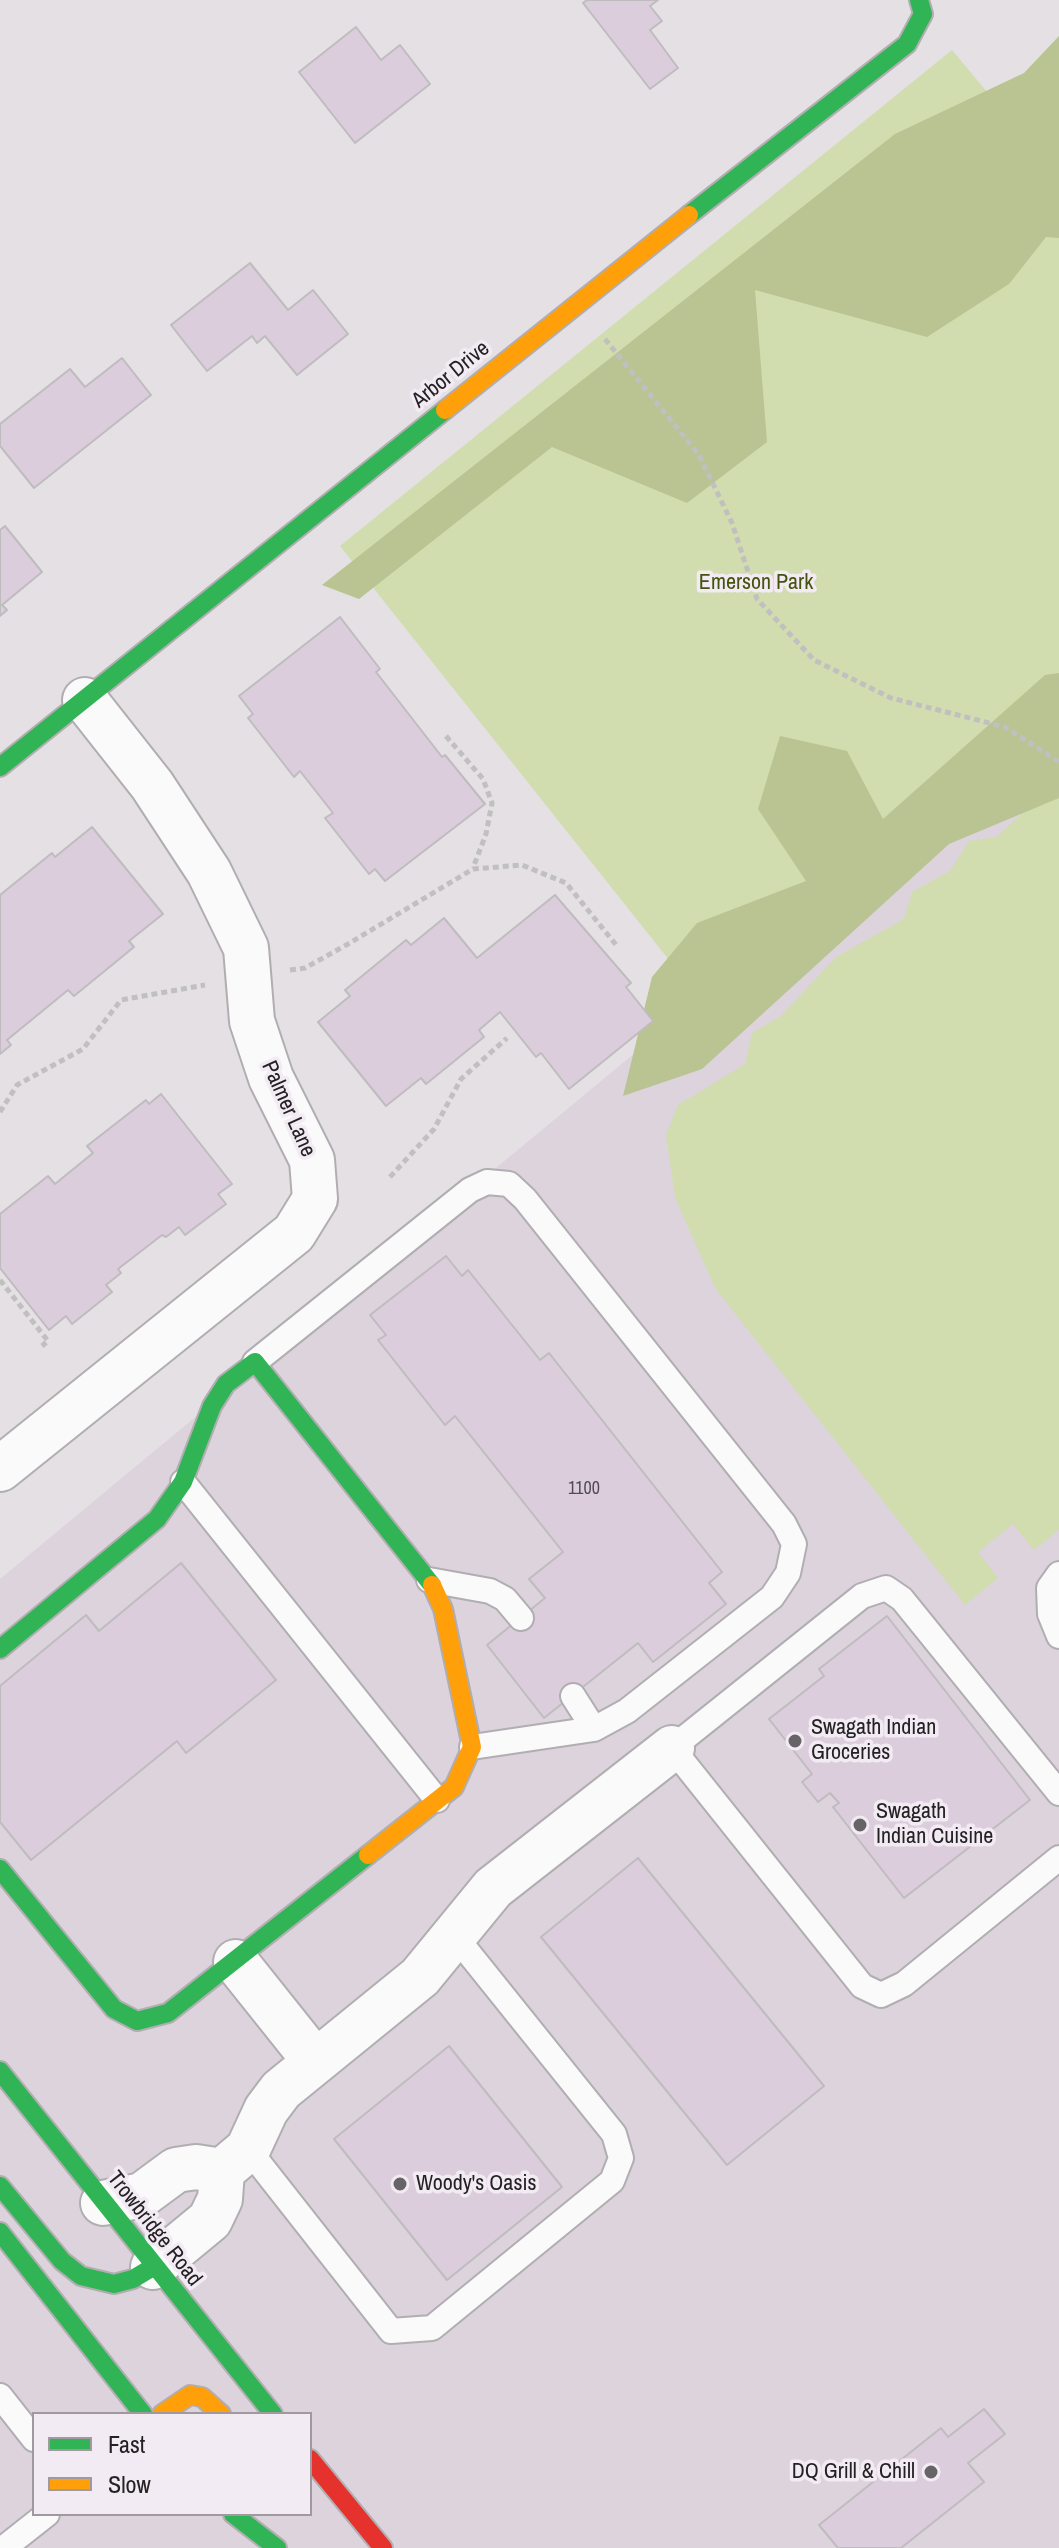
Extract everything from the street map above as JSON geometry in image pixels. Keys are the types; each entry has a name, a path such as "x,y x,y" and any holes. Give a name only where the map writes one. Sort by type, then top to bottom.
{"street":[{"name":"Arbor Drive","path":"0,767 907,44 921,7"},
{"name":"Palmer Lane","path":"0,1469 294,1233 315,1199 312,1160 271,1078 252,1021 246,948 209,872 152,785 85,700"},
{"path":"0,1649 119,1554 157,1519 183,1482 212,1406 226,1384 255,1362 429,1580 443,1609 472,1747 454,1787 168,2013 137,2021 114,2009 0,1869"},
{"path":"0,2186 62,2261 81,2276 114,2284 133,2279 153,2267 210,2220 235,2160 281,2090 420,1977 493,1888 672,1748"},
{"path":"236,1962 315,2061"},
{"name":"Trowbridge Road","path":"0,2071 271,2412"},
{"path":"103,2203 142,2195 176,2170 235,2160"},
{"path":"0,2232 141,2412"},
{"path":"165,2412 190,2395 208,2401 219,2412"},
{"path":"312,2461 381,2545"},
{"path":"227,2516 252,2548"},
{"path":"236,2516 277,2548"},
{"path":"337,2520 381,2545"}],"lane":[{"path":"255,1362 470,1190 487,1182 509,1184 525,1199 784,1524 794,1544 788,1573 772,1597 627,1711 594,1729 472,1747"},
{"path":"183,1482 437,1800"},
{"path":"1059,1574 1049,1588 1050,1614 1059,1636"},
{"path":"429,1580 490,1591 505,1599 521,1618"},
{"path":"1059,1793 902,1599 886,1588 862,1596 672,1748 862,1986 881,1995 904,1984 1059,1858"},
{"path":"573,1696 594,1729"},
{"path":"235,2160 391,2331 432,2328 612,2181 621,2158 614,2134 455,1936"},
{"path":"0,2396 32,2436"},
{"path":"4,2548 44,2516"}],"path":[{"path":"577,304 699,455 732,523 757,599 814,660 891,698 1005,727 1059,762"},
{"path":"446,736 483,779 492,803 486,834 473,869"},
{"path":"0,1112 17,1085 83,1049 121,1000 305,968 473,869 522,865 566,883 617,946"},
{"path":"390,1177 434,1129 461,1079 507,1038"},
{"path":"0,1280 48,1341 42,1346"}],"shaded area":[{"path":"1059,714 1059,2548 0,2548 0,1579 700,999"}],"green space":[{"path":"1059,36 1059,238 1046,237 1009,284 927,337 755,290 767,442 687,503 552,447 359,599 322,585 895,134 1024,73"},
{"name":"Emerson Park","path":"952,50 1059,178 1059,714 700,999 340,546"},
{"path":"1059,673 1059,798 949,844 702,1069 623,1096 652,977 697,923 806,881 758,809 780,736 847,751 883,819 1045,675"},
{"path":"1059,780 1059,1530 1034,1550 1013,1524 978,1552 998,1578 965,1605 715,1288 675,1197 666,1135 678,1105 745,1064 752,1033 781,1016 836,957 904,919 912,892 950,871 969,841 996,837"}],"building":[{"path":"587,0 658,0 650,6 662,21 650,30 678,68 650,89 583,3"},
{"path":"356,27 381,60 400,45 430,84 355,143 299,72"},
{"path":"250,263 288,310 313,290 348,334 297,375 265,336 257,343 252,336 207,371 171,325"},
{"path":"122,358 151,395 34,488 0,446 0,424 70,369 85,387"},
{"path":"5,526 42,572 2,605 7,610 0,616 0,530"},
{"path":"340,617 380,669 376,672 442,757 445,755 485,804 385,881 375,869 369,874 325,818 333,813 300,771 294,777 248,718 253,714 239,696"},
{"path":"92,827 163,914 129,941 134,947 74,996 68,990 7,1040 11,1045 0,1054 0,895 52,853 55,857"},
{"path":"555,895 631,983 626,987 653,1021 569,1089 541,1053 536,1057 500,1012 479,1030 484,1037 426,1084 421,1078 386,1106 318,1022 350,996 345,990 406,940 411,945 444,918 477,958"},
{"path":"161,1094 232,1184 218,1194 226,1204 185,1235 179,1227 166,1237 162,1235 118,1269 121,1273 106,1285 112,1292 72,1324 66,1316 49,1330 0,1268 0,1214 48,1176 55,1184 93,1153 87,1146 146,1100 149,1104"},
{"path":"446,1256 462,1276 468,1270 540,1360 549,1353 722,1572 709,1583 726,1604 653,1662 638,1643 544,1718 487,1645 545,1598 529,1579 563,1552 455,1416 445,1425 378,1340 386,1335 370,1315"},
{"path":"181,1563 276,1680 186,1753 177,1741 31,1860 0,1822 0,1686 86,1615 99,1631"},
{"path":"887,1616 1030,1800 904,1898 833,1807 839,1803 830,1793 818,1802 802,1782 812,1774 769,1719 824,1676 819,1669"},
{"path":"638,1858 824,2086 727,2165 541,1937"},
{"path":"449,2046 562,2187 447,2280 334,2139"},
{"name":"DQ Grill & Chill","path":"984,2409 1005,2434 968,2463 984,2482 901,2548 838,2548 819,2525 941,2428 948,2437"}],"traffic: fast":[{"path":"689,215 907,44 923,14 919,0"},
{"path":"0,767 445,410"},
{"path":"0,1649 157,1519 183,1482 212,1406 226,1384 255,1362 432,1585"},
{"path":"0,1869 114,2009 137,2021 168,2013 368,1855"},
{"path":"0,2071 271,2412"},
{"path":"0,2186 62,2261 81,2276 114,2284 133,2279 153,2267"},
{"path":"0,2232 141,2412"},
{"path":"236,2516 277,2548"}],"traffic: slow":[{"path":"445,410 689,215"},
{"path":"368,1855 454,1787 472,1747 443,1609 432,1585"},
{"path":"165,2412 190,2395 202,2397 219,2412"}],"traffic: jam":[{"path":"312,2461 383,2548"}],"place":[{"name":"Swagath Indian Groceries","path":"795,1741"},
{"name":"Swagath Indian Cuisine","path":"860,1825"},
{"name":"Woody's Oasis","path":"400,2184"},
{"name":"DQ Grill & Chill","path":"931,2472"}]}
